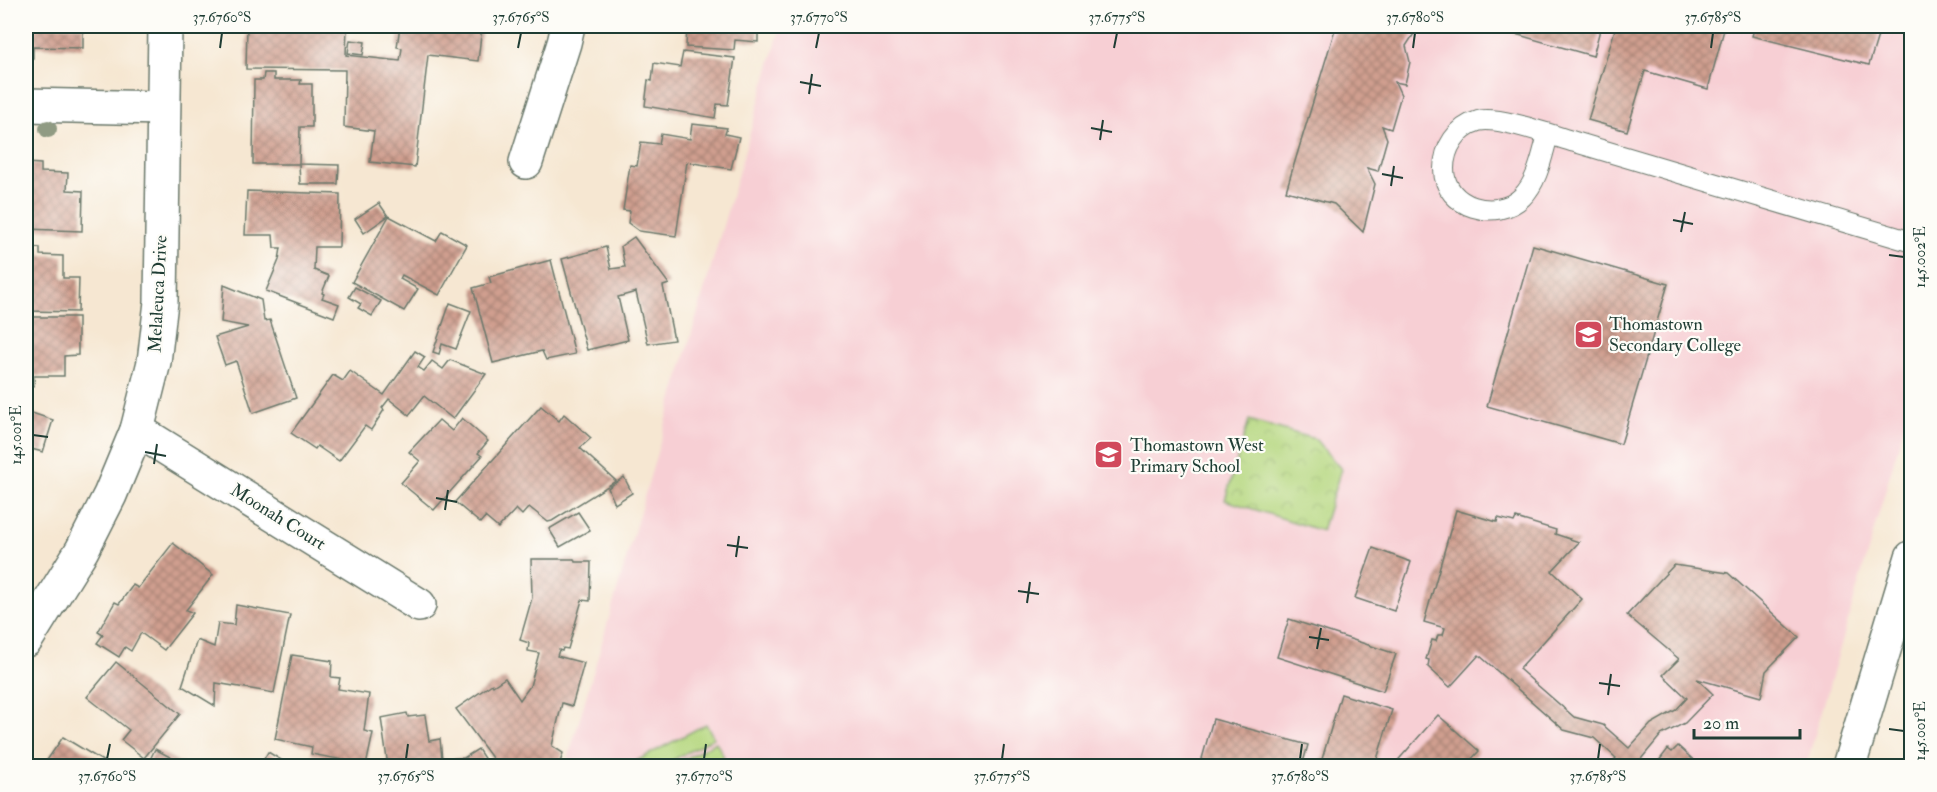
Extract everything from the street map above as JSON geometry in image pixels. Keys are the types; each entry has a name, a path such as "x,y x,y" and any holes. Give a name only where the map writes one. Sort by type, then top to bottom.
{"street":[{"name":"Melaleuca Drive","path":"26,640 82,550 110,495 137,430 154,362 161,302 165,26"},
{"path":"526,162 568,26"},
{"path":"26,105 163,108"},
{"name":"Moonah Court","path":"137,430 419,605"},
{"path":"1849,766 1909,573"}],"lane":[{"path":"1548,135 1537,175 1530,188 1521,199 1509,206 1488,210 1465,204 1452,194 1445,181 1444,168 1453,138 1464,127 1479,120 1494,120 1548,135 1911,242"}],"shaded area":[{"path":"781,26 1911,26 1911,402 1806,766 566,766"}],"green space":[{"path":"1249,420 1315,439 1341,469 1322,531 1225,500"},
{"path":"706,724 714,738 662,766 627,766"},
{"path":"716,742 724,757 707,766 672,766"}],"building":[{"path":"26,26 83,26 83,48 33,47 33,59 26,59"},
{"path":"247,26 347,26 346,55 400,61 402,48 397,47 400,26 482,26 478,61 428,55 415,167 370,162 374,131 344,127 345,70 246,69"},
{"path":"687,26 758,26 758,42 735,40 734,50 686,47"},
{"path":"1336,26 1419,26 1406,46 1410,62 1405,84 1395,82 1401,95 1391,129 1382,126 1387,139 1378,171 1367,168 1375,184 1363,232 1334,204 1286,191"},
{"path":"1487,26 1601,26 1593,56"},
{"path":"1616,26 1725,26 1708,89 1645,71 1627,131 1588,120"},
{"path":"1755,26 1881,26 1869,65 1752,36"},
{"path":"350,40 365,42 363,55 348,53"},
{"path":"683,52 735,58 728,105 717,104 715,118 645,106 648,80 652,81 654,63 680,67"},
{"path":"264,73 274,73 274,80 301,80 300,84 312,84 312,127 300,127 299,164 253,164 254,80 263,80"},
{"path":"692,124 727,128 725,134 739,137 731,169 687,162 676,236 639,231 628,223 630,211 623,210 630,165 637,166 641,142 659,144 661,134 690,139"},
{"path":"26,163 41,164 41,172 68,173 67,190 83,191 82,231 26,229"},
{"path":"299,164 339,165 338,184 300,184"},
{"path":"247,191 340,194 339,247 315,247 314,270 329,276 322,298 339,304 334,317 266,291 279,260 281,248 274,248 273,235 245,235"},
{"path":"379,203 388,216 364,233 355,219"},
{"path":"389,216 436,241 442,231 467,245 439,295 402,275 400,279 418,289 404,311 352,282"},
{"path":"634,237 669,284 663,286 674,340 648,344 636,292 618,297 628,340 587,350 562,259 606,247 611,269 625,267 621,246"},
{"path":"1533,245 1668,284 1621,444 1487,406"},
{"path":"26,247 40,248 40,255 63,256 63,278 79,278 78,312 26,311"},
{"path":"551,260 575,354 546,360 542,351 493,363 473,288 491,283 489,277"},
{"path":"224,285 261,300 264,321 270,320 296,398 253,413 236,361 225,365 215,337 248,327 221,322"},
{"path":"355,287 381,301 372,316 358,308 361,304 349,297"},
{"path":"450,303 471,311 456,349 442,344 439,354 433,352"},
{"path":"26,317 78,317 78,355 64,356 64,376 34,376 34,386 26,385"},
{"path":"415,351 425,357 418,367 424,371 432,361 443,369 450,360 486,374 453,419 424,396 409,415 389,399 371,430 365,426 339,461 317,446 315,449 291,433 333,375 343,381 350,371 384,395"},
{"path":"541,406 559,421 564,414 591,438 580,448 616,481 552,521 548,522 529,507 522,515 516,509 498,528 485,517 480,523 455,502"},
{"path":"26,411 53,420 43,452 31,449 26,467"},
{"path":"462,418 488,441 478,453 482,456 434,510 401,483 420,461 409,452 439,420 452,431"},
{"path":"624,477 632,493 615,504 608,488"},
{"path":"1456,510 1497,522 1498,518 1514,522 1516,518 1556,530 1555,534 1579,542 1552,571 1582,599 1519,669 1574,717 1603,725 1629,748 1651,724 1676,710 1687,698 1663,675 1679,659 1627,615 1674,565 1728,573 1799,637 1766,671 1761,697 1697,679 1713,694 1685,723 1661,735 1641,759 1649,766 1609,766 1616,758 1594,738 1564,730 1479,655 1450,687 1428,667 1429,660 1426,659 1432,640 1436,641 1438,635 1443,635 1445,628 1424,622"},
{"path":"578,512 590,530 560,547 549,529"},
{"path":"173,543 213,575 186,610 193,613 164,650 141,633 131,651 125,647 119,657 97,643 103,635 98,632 115,602 119,604 133,585 138,588"},
{"path":"1373,548 1411,562 1394,611 1355,598"},
{"path":"531,559 574,559 575,562 591,562 590,601 582,600 568,649 559,650 557,656 584,663 572,706 562,703 552,746 563,753 559,766 527,766 526,764 498,766 456,709 492,684 493,686 505,678 520,700 530,686 539,653 528,651 529,643 520,640 532,598"},
{"path":"236,605 290,615 274,693 216,683 215,706 182,686 197,640 214,647 218,623 234,625"},
{"path":"1289,619 1396,654 1383,691 1277,657"},
{"path":"292,655 332,661 331,677 340,678 338,689 369,694 364,731 373,733 366,766 349,765 349,761 311,754 312,747 275,739"},
{"path":"116,662 180,714 144,758 121,740 129,730 87,697"},
{"path":"1341,694 1392,710 1375,766 1320,766"},
{"path":"407,713 408,717 425,715 429,741 440,739 442,759 464,758 478,749 489,766 388,766 381,718"},
{"path":"1438,715 1479,751 1465,766 1393,766"},
{"path":"1213,719 1308,745 1302,766 1200,766"},
{"path":"63,737 111,766 43,766"},
{"path":"1678,746 1700,766 1655,766 1668,749 1672,752"},
{"path":"155,749 183,764 182,766 147,766"},
{"path":"268,752 291,766 260,766"}],"place":[{"name":"Thomastown Secondary College","path":"1588,334"},
{"name":"Thomastown West Primary School","path":"1109,455"}]}
